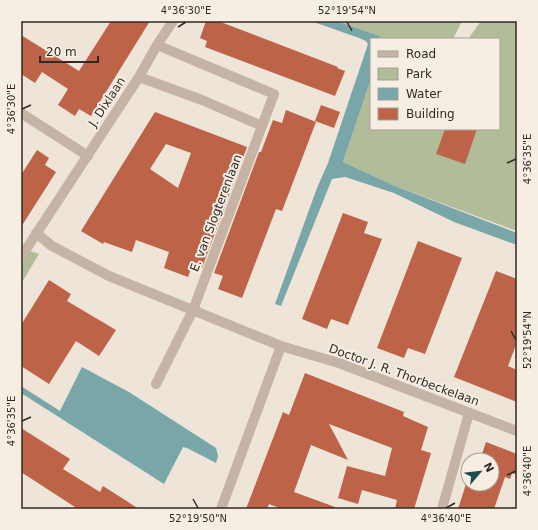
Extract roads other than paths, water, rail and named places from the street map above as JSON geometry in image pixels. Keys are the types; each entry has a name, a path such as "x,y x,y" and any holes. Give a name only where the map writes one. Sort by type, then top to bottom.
{"street":[{"name":"J. Dixlaan","path":"21,257 139,77 157,45 173,21"},
{"name":"E. van Slogterenlaan","path":"156,384 193,310 274,94 157,45"},
{"path":"139,77 202,100 262,126"},
{"path":"21,113 88,156"},
{"path":"36,233 52,246 109,276 281,346 222,509"},
{"name":"Doctor J. R. Thorbeckelaan","path":"281,346 339,363 517,431"},
{"path":"442,509 469,413"}],"water":[{"path":"311,21 336,21 380,36 381,38 370,38 370,82 343,162 395,186 517,233 517,245 454,222 394,193 345,177 332,179 281,306 275,304 317,188 328,163 368,44 366,41"},
{"path":"82,367 129,392 216,448 218,456 216,463 183,447 164,484 21,393 21,386 60,411"}]}
